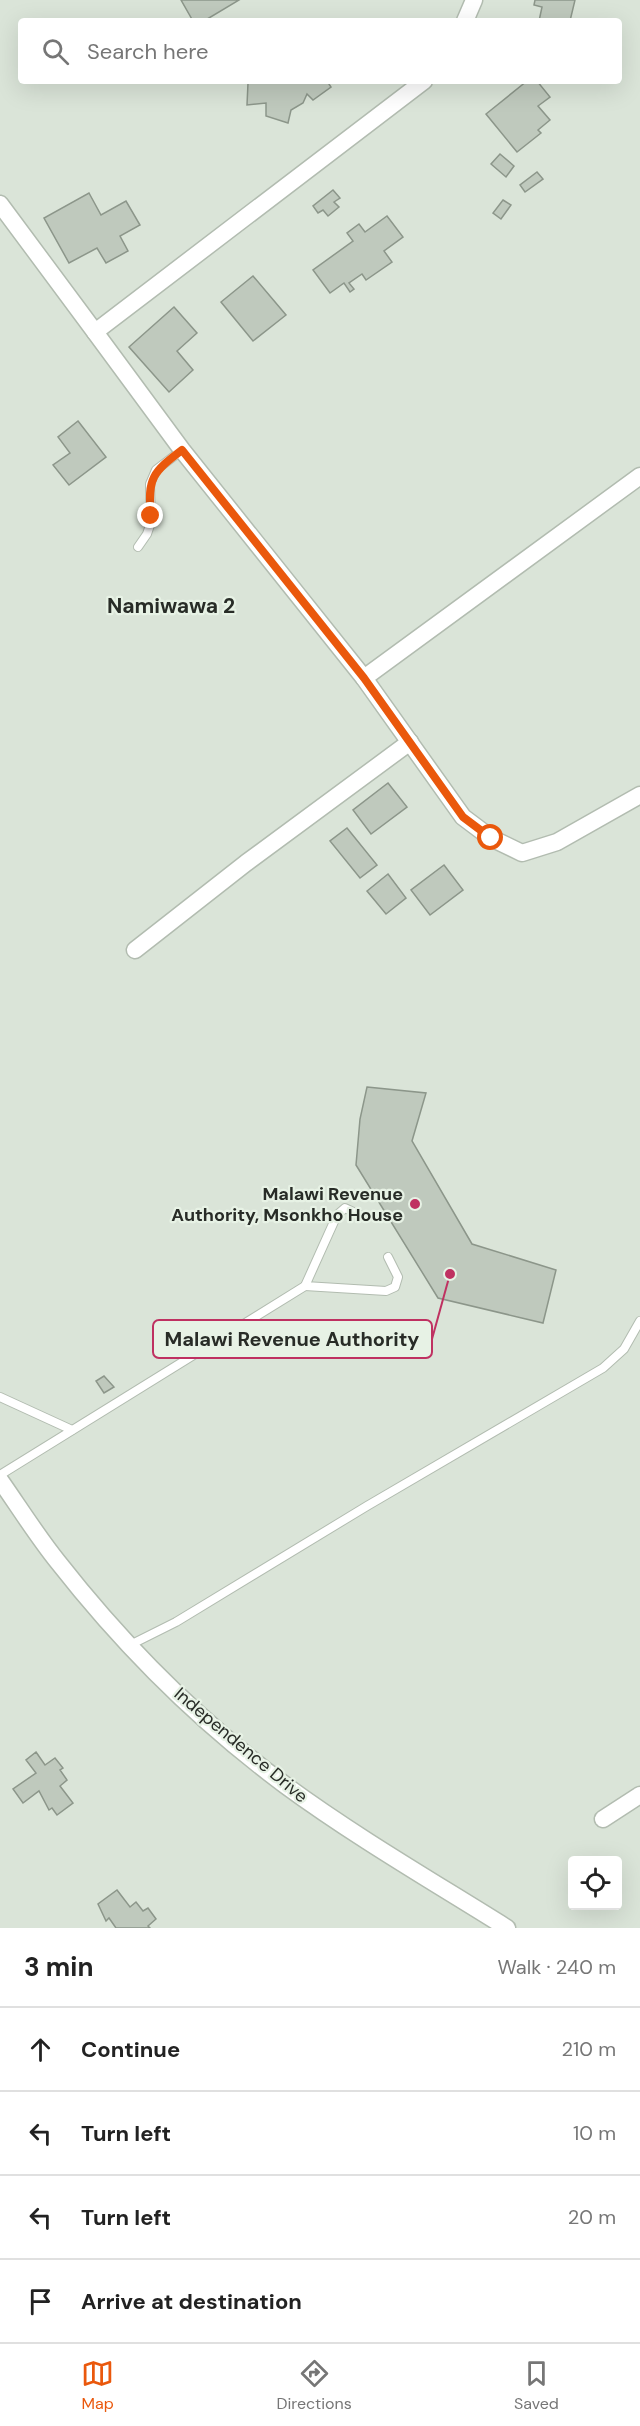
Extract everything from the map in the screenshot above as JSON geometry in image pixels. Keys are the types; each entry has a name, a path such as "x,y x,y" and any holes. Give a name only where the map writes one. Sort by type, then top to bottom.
{"street":[{"path":"466,18 474,0"},
{"path":"95,332 420,84"},
{"path":"0,204 182,450 364,678 463,817 491,838 522,853 557,842 640,795"},
{"path":"364,678 640,476"},
{"path":"135,950 254,857 410,742"},
{"name":"Independence Drive","path":"0,1480 56,1561 130,1645 195,1711 283,1783 362,1839 507,1928"},
{"path":"603,1819 640,1795"}],"lane":[{"path":"138,547 147,534 151,522 150,484 156,470 182,450"},
{"path":"0,1474 305,1286 337,1215 345,1208 362,1216"},
{"path":"305,1286 386,1291 395,1287 398,1277 388,1257"},
{"path":"130,1645 176,1622 387,1493 603,1368 624,1349 640,1321"},
{"path":"0,1397 72,1430"}],"building":[{"path":"181,0 239,0 209,18 191,18"},
{"path":"535,0 575,0 571,18 540,18 542,7 534,5"},
{"path":"248,84 329,84 331,87 313,100 307,94 303,103 291,110 288,123 266,116 266,103 247,105"},
{"path":"523,84 539,84 550,97 538,106 550,120 538,130 541,133 517,152 486,114"},
{"path":"500,154 514,166 506,177 491,164"},
{"path":"537,172 543,179 525,192 520,185"},
{"path":"333,190 340,198 334,202 339,207 328,216 323,210 318,213 313,206"},
{"path":"89,193 101,215 126,201 140,225 120,236 128,251 106,263 97,248 69,263 44,218"},
{"path":"503,200 511,205 501,219 493,213"},
{"path":"387,216 403,237 384,251 392,262 366,280 362,274 349,283 354,289 350,292 344,283 330,293 313,270 353,241 347,233 359,224 365,232"},
{"path":"253,276 286,315 253,341 221,302"},
{"path":"174,307 197,333 177,351 193,370 169,392 129,347"},
{"path":"78,421 106,457 69,485 53,465 70,453 58,437"},
{"path":"388,783 407,807 371,834 353,810"},
{"path":"347,828 377,865 360,878 330,841"},
{"path":"444,865 463,890 430,915 411,890"},
{"path":"388,874 406,898 386,914 367,891"},
{"name":"Malawi Revenue Authority, Msonkho House","path":"367,1087 426,1093 412,1141 472,1244 556,1270 543,1323 438,1298 356,1165 360,1119"},
{"path":"104,1376 114,1387 104,1393 96,1381"},
{"path":"36,1752 45,1765 55,1758 63,1768 60,1770 67,1780 60,1786 73,1803 57,1815 52,1808 49,1810 39,1791 23,1803 13,1789 36,1773 26,1760"},
{"path":"117,1890 130,1907 136,1902 143,1911 148,1908 156,1919 148,1926 150,1928 116,1928 109,1918 106,1921 98,1904"}],"place":[{"name":"Malawi Revenue Authority, Msonkho House","path":"415,1204"},
{"name":"Malawi Revenue Authority","path":"450,1274"}],"district":[{"name":"Namiwawa 2","path":"171,606"}],"route":[{"path":"151,516 150,484 156,470 182,450 364,678 463,817 491,838"}]}
